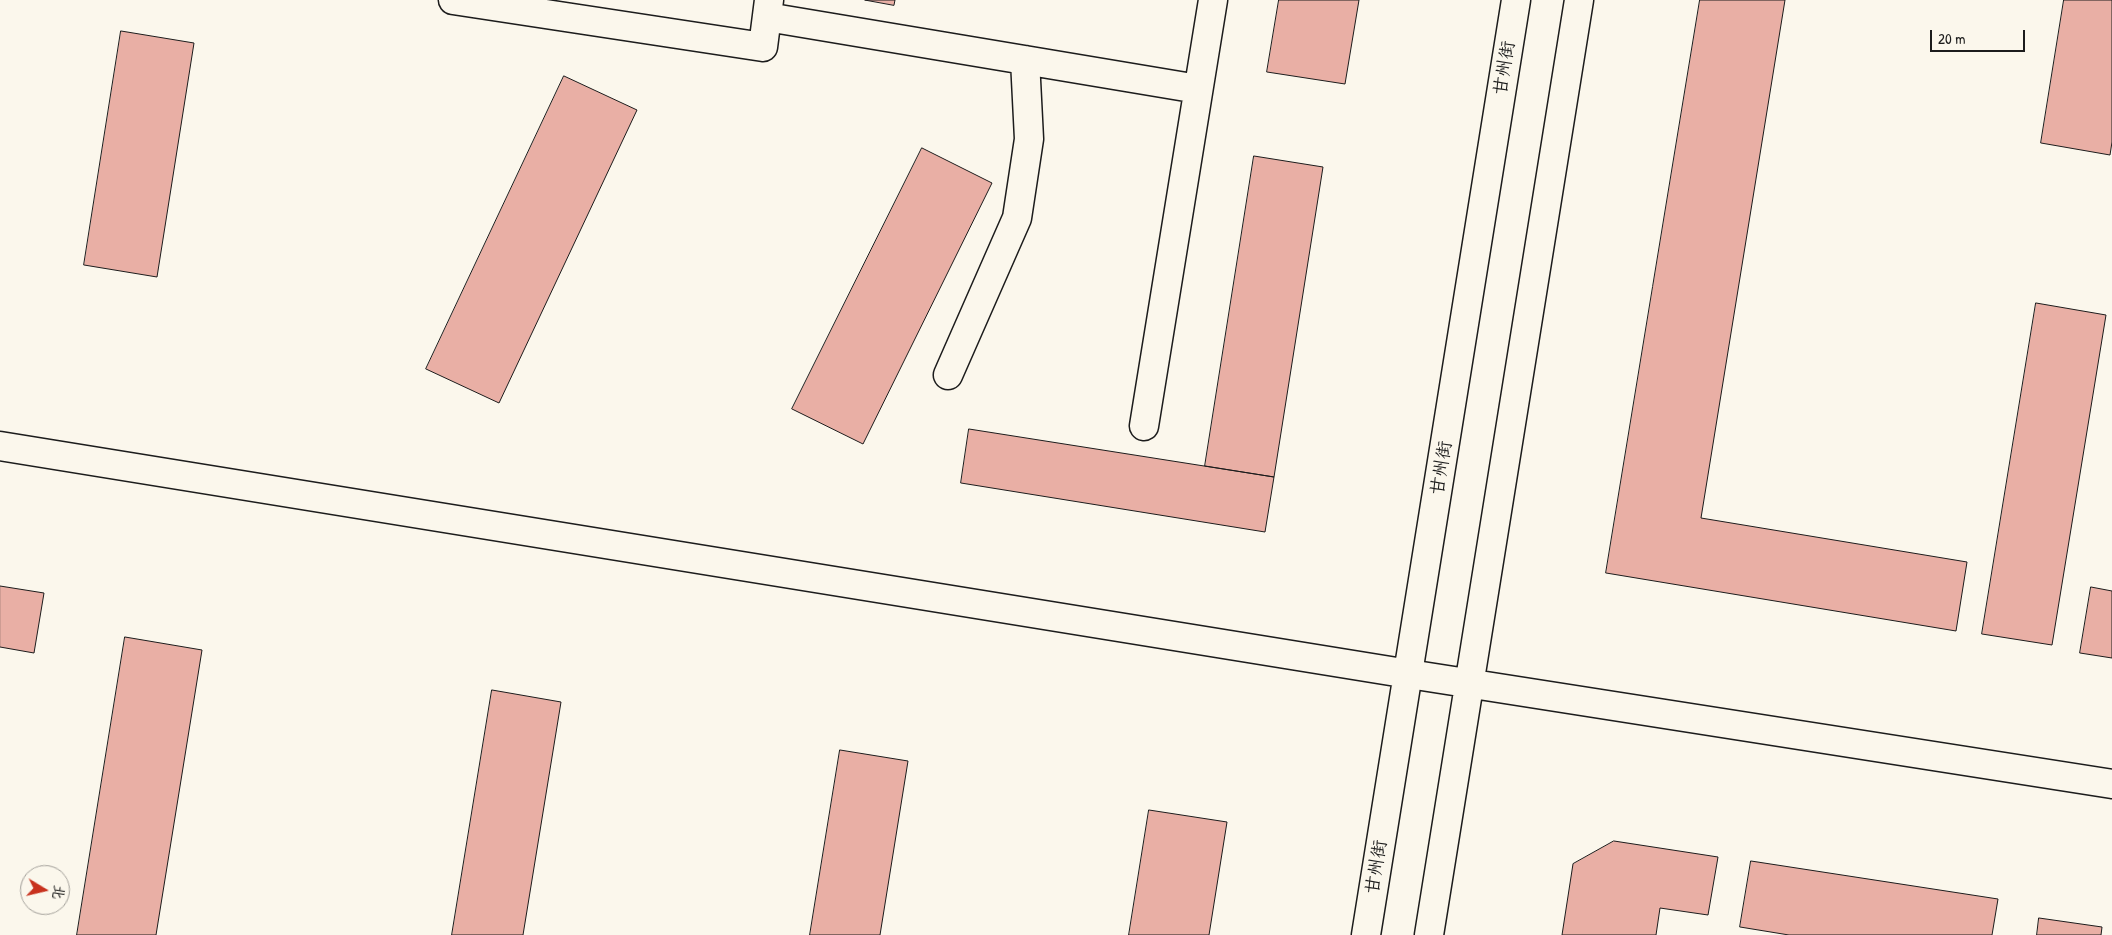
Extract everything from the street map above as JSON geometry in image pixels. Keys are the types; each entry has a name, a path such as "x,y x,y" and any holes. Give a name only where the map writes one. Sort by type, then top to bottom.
{"street":[{"path":"453,0 763,47 768,9 1025,60 1198,89"},
{"path":"1144,426 1213,0"},
{"name":"甘州街","path":"1366,935 1516,0"},
{"path":"1429,935 1579,0"},
{"path":"948,375 1017,218 1029,139 1025,60"},
{"path":"0,446 1470,684 2112,784"}],"building":[{"path":"865,0 895,0 894,5"},
{"path":"1279,0 1359,0 1345,84 1267,72"},
{"path":"1700,0 1785,0 1701,518 1967,562 1956,631 1606,573"},
{"path":"2064,0 2112,0 2112,142 2110,155 2041,143"},
{"path":"121,31 194,43 157,277 84,265"},
{"path":"564,76 637,110 499,403 426,369"},
{"path":"922,148 992,183 863,444 792,409"},
{"path":"1254,156 1323,167 1274,477 1205,466"},
{"path":"2036,303 2106,315 2052,645 1982,634"},
{"path":"969,429 1274,477 1265,532 961,483"},
{"path":"0,586 44,593 34,653 0,647"},
{"path":"2091,587 2112,591 2112,658 2080,653"},
{"path":"125,637 202,650 156,935 77,935"},
{"path":"492,690 561,702 523,935 452,935"},
{"path":"840,750 908,761 880,935 810,935"},
{"path":"1149,810 1227,822 1209,935 1129,935"},
{"path":"1614,841 1718,857 1708,915 1660,908 1656,935 1562,935 1573,864"},
{"path":"1751,861 1998,899 1992,935 1789,935 1740,927"},
{"path":"2039,918 2102,927 2101,935 2037,935"}]}
